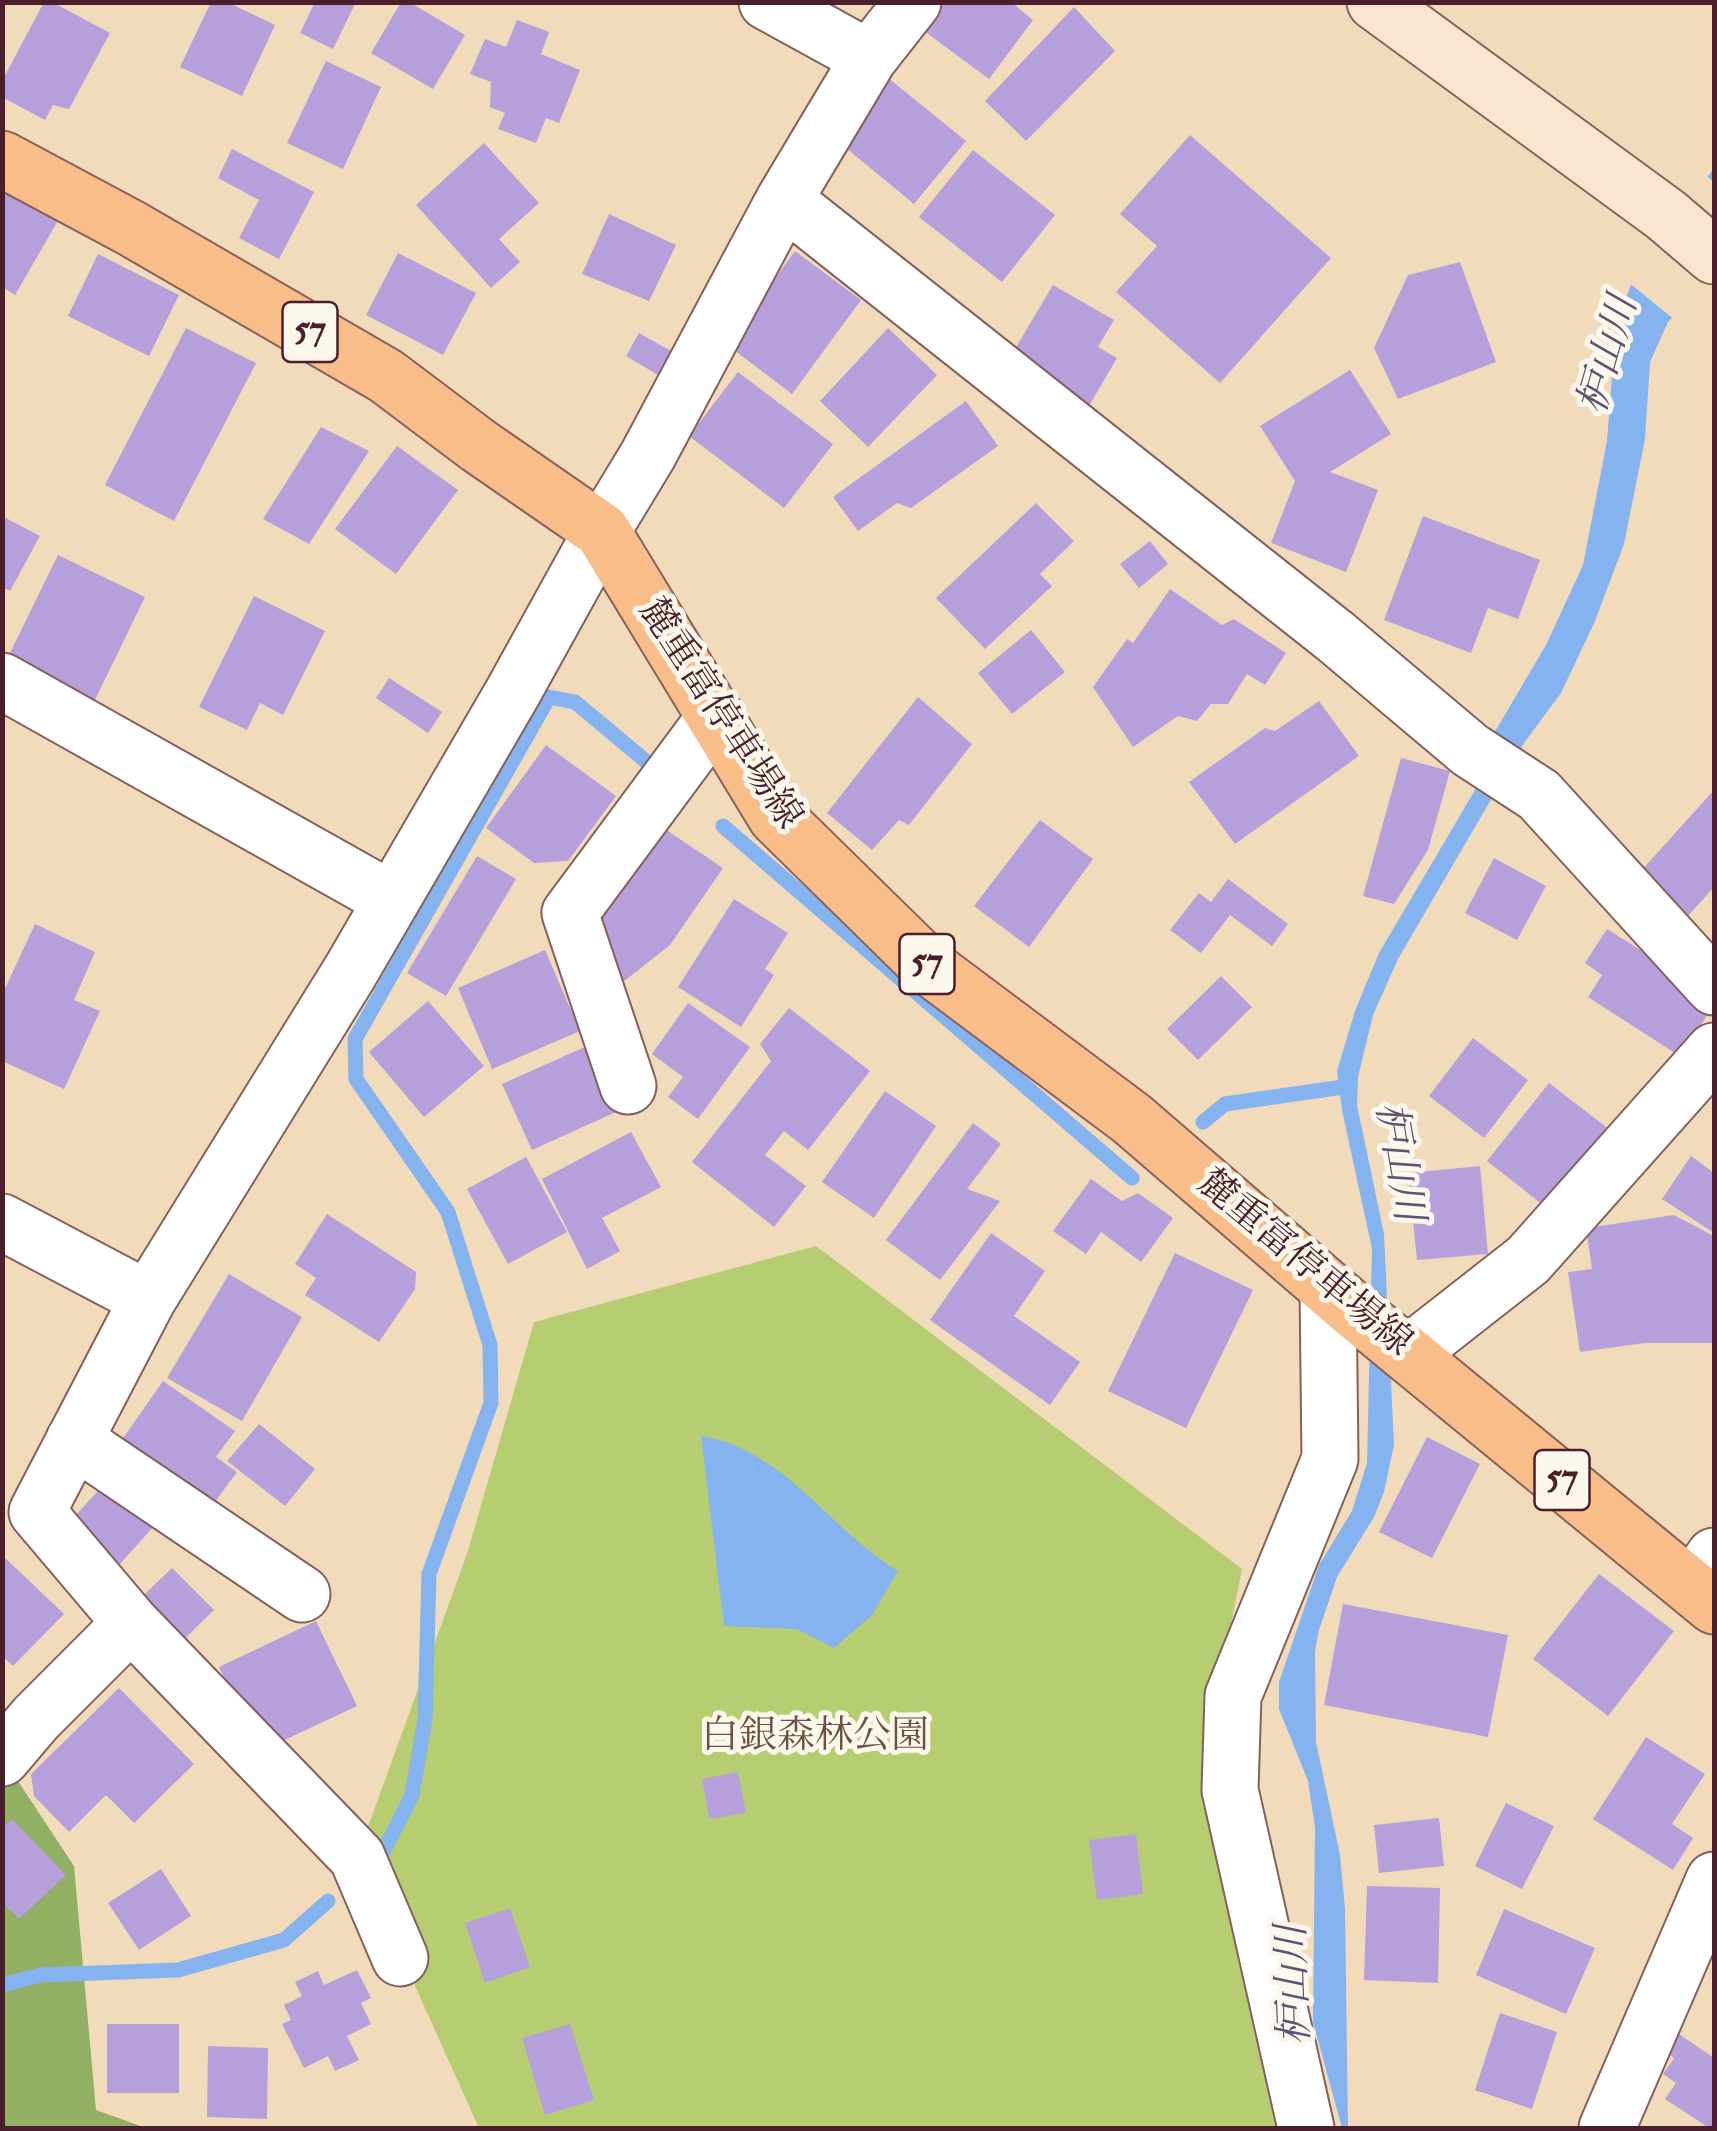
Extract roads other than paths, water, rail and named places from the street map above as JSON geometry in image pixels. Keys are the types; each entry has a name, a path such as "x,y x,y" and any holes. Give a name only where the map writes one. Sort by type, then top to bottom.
{"main road":[{"name":"麓重富停車場線","path":"2,159 132,228 386,376 602,531 776,817 929,966 1132,1119 1408,1354 1707,1583"}],"street":[{"path":"767,2 869,58"},
{"path":"400,1958 357,1857 131,1623 37,1512 148,1299 392,900 648,455 784,200 869,58 914,2"},
{"path":"1375,2 1666,215 1714,256"},
{"path":"784,200 1305,613 1470,750 1539,795 1714,987"},
{"path":"2,682 392,900"},
{"path":"628,1086 570,913 716,716"},
{"path":"1408,1354 1528,1260 1714,1051"},
{"path":"2,1222 148,1299"},
{"path":"1306,2128 1230,1790 1232,1696 1330,1458 1339,1298"},
{"path":"74,1440 302,1594"},
{"path":"2,1758 36,1718 131,1623"},
{"path":"1608,2128 1714,1880"}],"water":[{"path":"1714,168 1714,274 1668,322 1650,362 1645,439 1624,544 1595,621 1561,693 1524,743 1398,959 1373,1015 1358,1077 1357,1105 1384,1234 1394,1445 1384,1492 1374,1517 1337,1577 1315,1651 1316,1742 1340,1855 1345,1909 1348,2128 1342,2128 1313,2022 1315,1828 1308,1781 1279,1709 1279,1682 1319,1565 1352,1511 1367,1463 1372,1249 1337,1071 1355,1011 1379,953 1478,785 1493,735 1546,645 1583,565 1607,441 1616,324 1631,285"},
{"path":"701,1436 731,1444 782,1474 898,1571 872,1615 834,1648 797,1629 724,1626"}],"waterway":[{"path":"384,1850 412,1795 425,1719 429,1574 491,1403 490,1345 448,1212 356,1079 355,1039 549,697 575,702 660,773"},
{"path":"723,826 1132,1178"},
{"path":"1203,1122 1225,1104 1350,1086"},
{"path":"2,1985 40,1975 178,1970 284,1940 328,1901"}],"water label":[{"name":"枦山川","path":"1611,356"},
{"name":"枦山川","path":"1396,1162"},
{"name":"枦山川","path":"1297,1985"}],"park label":[{"name":"白銀森林公園","path":"815,1739"}]}
